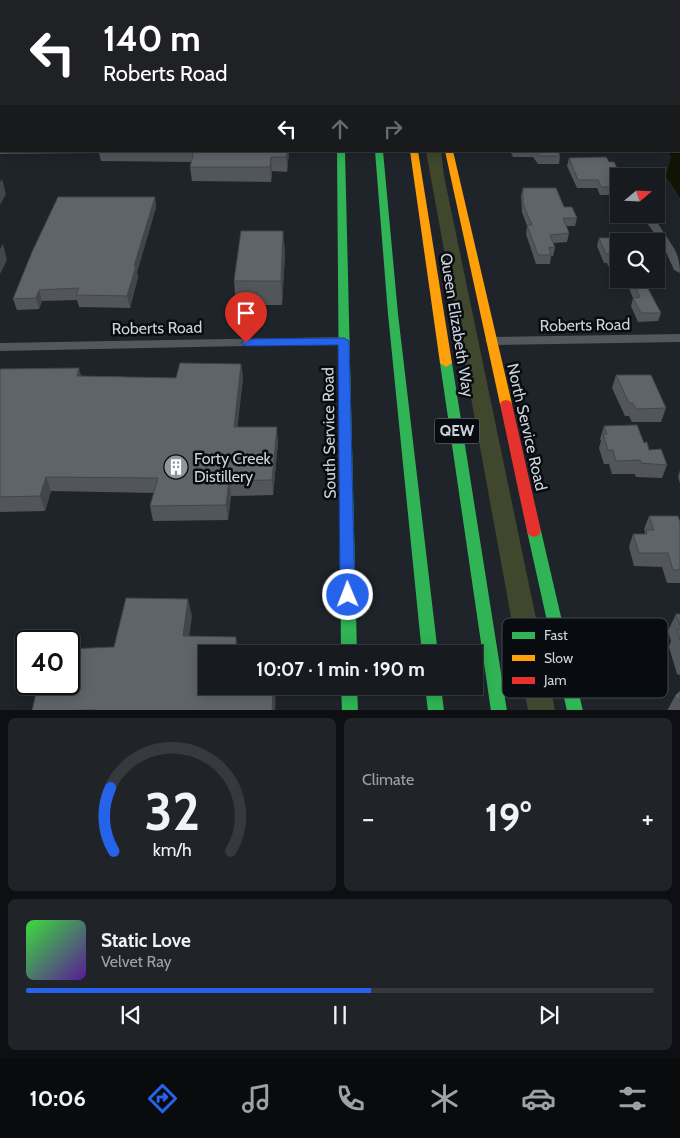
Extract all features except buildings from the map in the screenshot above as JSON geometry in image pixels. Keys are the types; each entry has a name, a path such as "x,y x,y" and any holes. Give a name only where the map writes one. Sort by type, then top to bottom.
{"main road":[{"name":"South Service Road","path":"341,152 349,645"},
{"path":"379,152 393,314 429,645"},
{"name":"Queen Elizabeth Way","path":"414,152 499,710"},
{"name":"North Service Road","path":"449,152 555,618"},
{"path":"349,695 350,710"},
{"path":"434,695 436,710"}],"street":[{"path":"652,223 668,245 680,270"},
{"name":"Roberts Road","path":"491,341 680,338"},
{"name":"Roberts Road","path":"0,347 344,341"}],"green space":[{"path":"426,152 441,152 444,176 536,618 511,618"},
{"path":"526,698 553,698 555,710 528,710"}],"shaded area":[{"path":"668,152 680,152 680,198 666,176 671,157"}],"traffic: fast":[{"path":"341,152 349,645"},
{"path":"379,152 393,314 429,645"},
{"path":"446,363 499,710"},
{"path":"534,531 554,618"},
{"path":"349,695 350,710"},
{"path":"434,695 436,710"},
{"path":"572,698 575,710"}],"traffic: slow":[{"path":"414,152 446,363"},
{"path":"449,152 506,404"}],"traffic: jam":[{"path":"506,404 534,531"}],"place":[{"name":"Forty Creek Distillery","path":"176,467"}],"route":[{"path":"246,343 344,341 348,595"}]}
